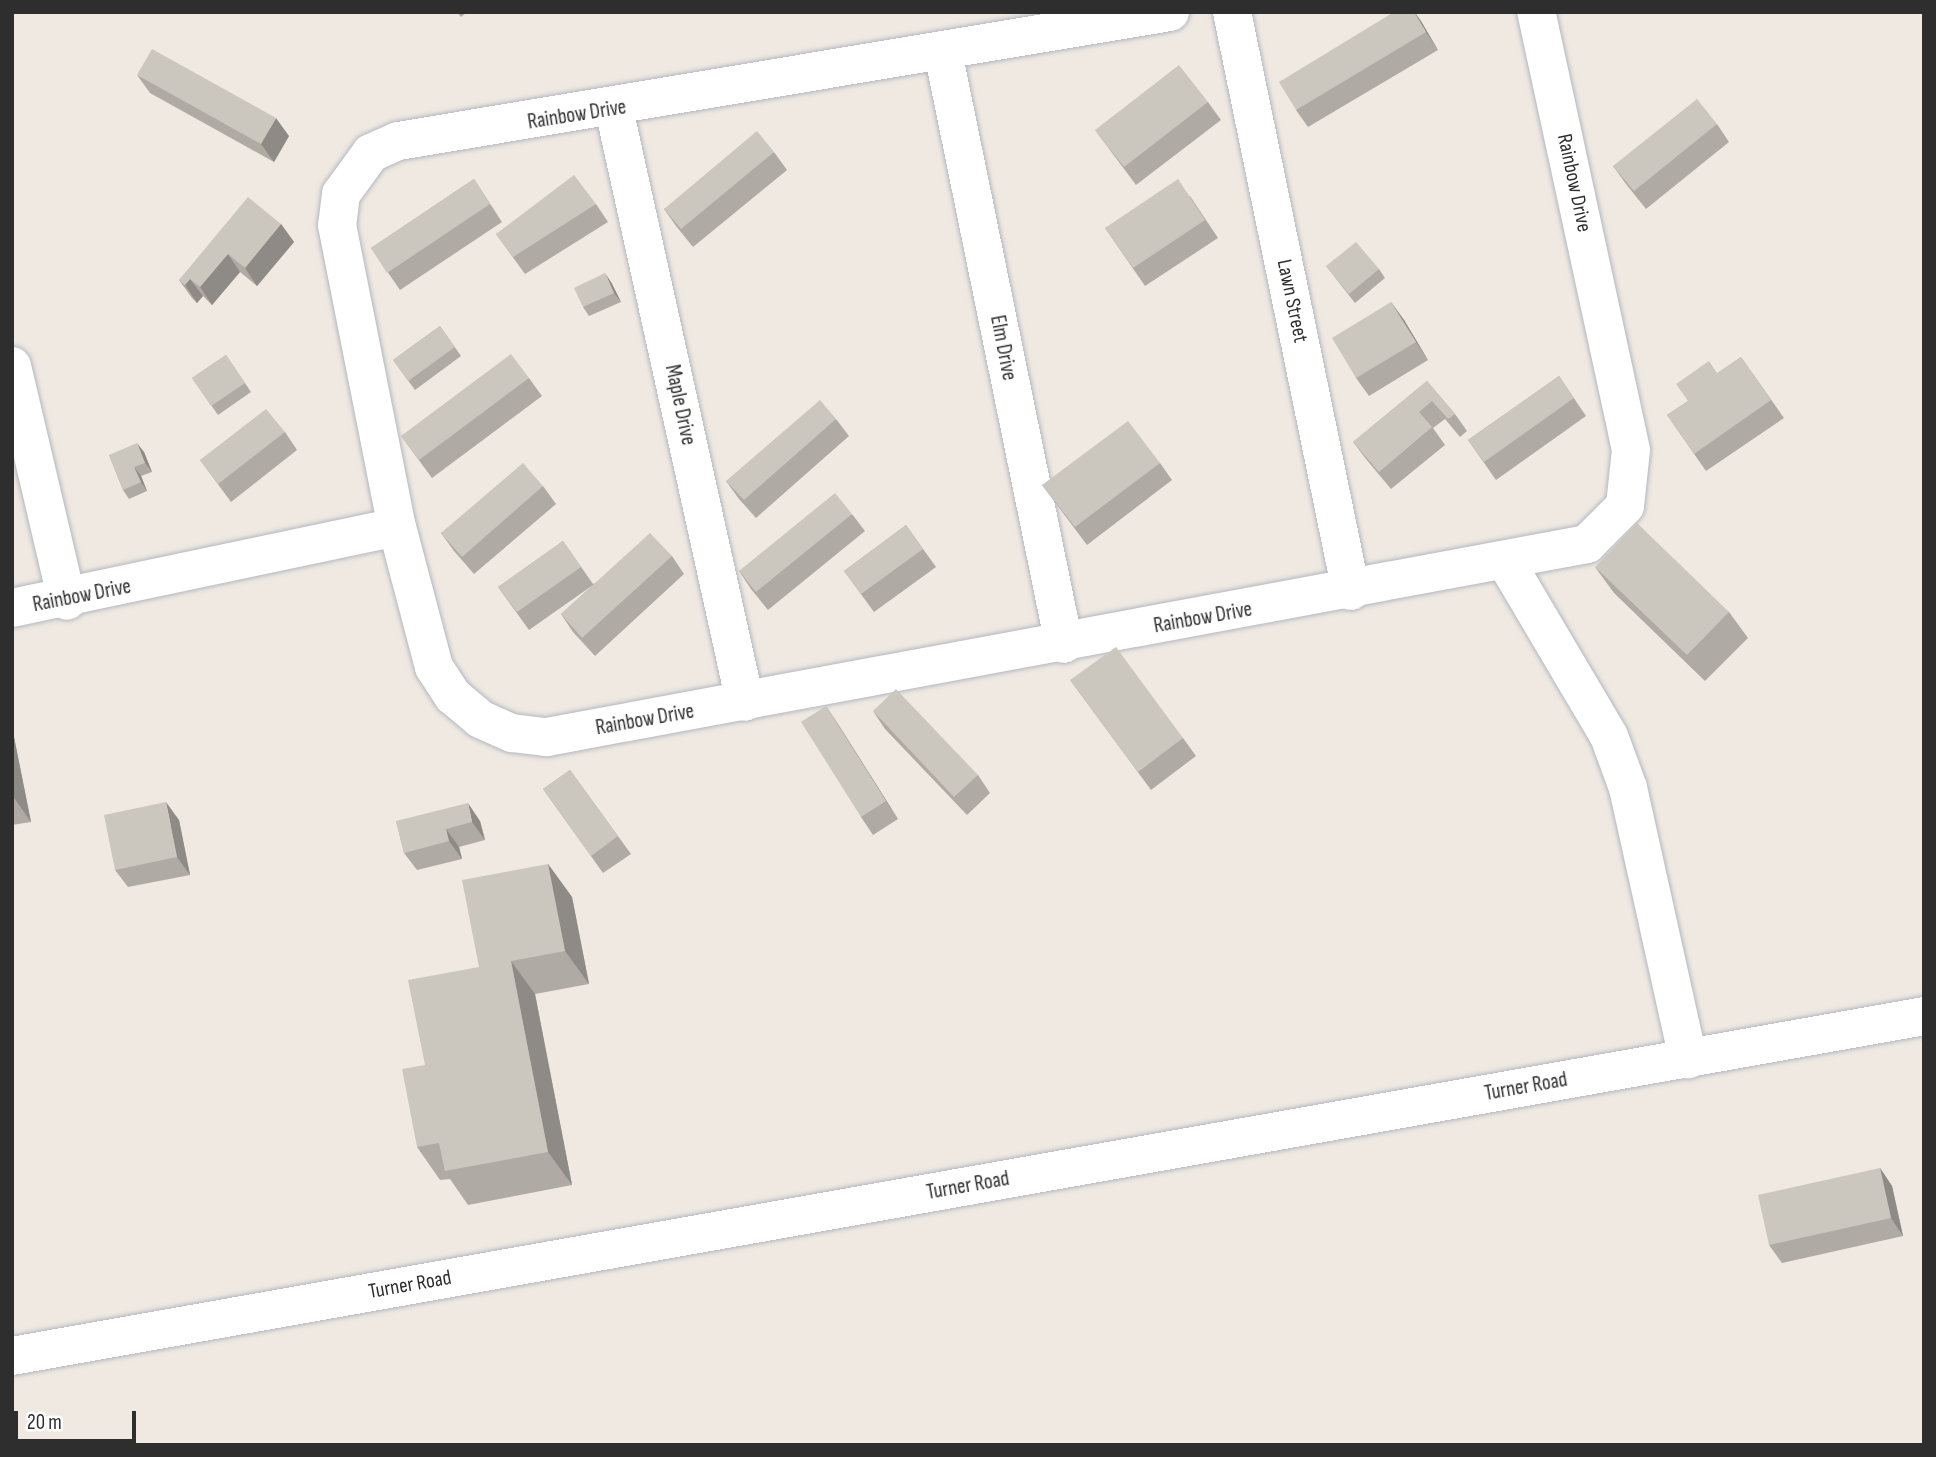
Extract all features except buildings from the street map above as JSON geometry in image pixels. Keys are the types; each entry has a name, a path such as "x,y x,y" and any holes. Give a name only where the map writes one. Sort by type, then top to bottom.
{"street":[{"name":"Rainbow Drive","path":"1170,12 614,109 398,141 371,153 347,182 337,225 397,527 434,667 453,696 480,719 512,733 547,737 1351,591 1587,544 1610,528 1633,480 1536,12"},
{"name":"Lawn Street","path":"1232,12 1351,591"},
{"name":"Elm Drive","path":"943,52 1064,643"},
{"name":"Maple Drive","path":"614,109 746,702"},
{"path":"12,366 67,601"},
{"name":"Rainbow Drive","path":"12,608 67,601 397,527"},
{"path":"1506,562 1609,736 1629,788 1688,1059"},
{"name":"Turner Road","path":"12,1356 1924,1016"}]}
